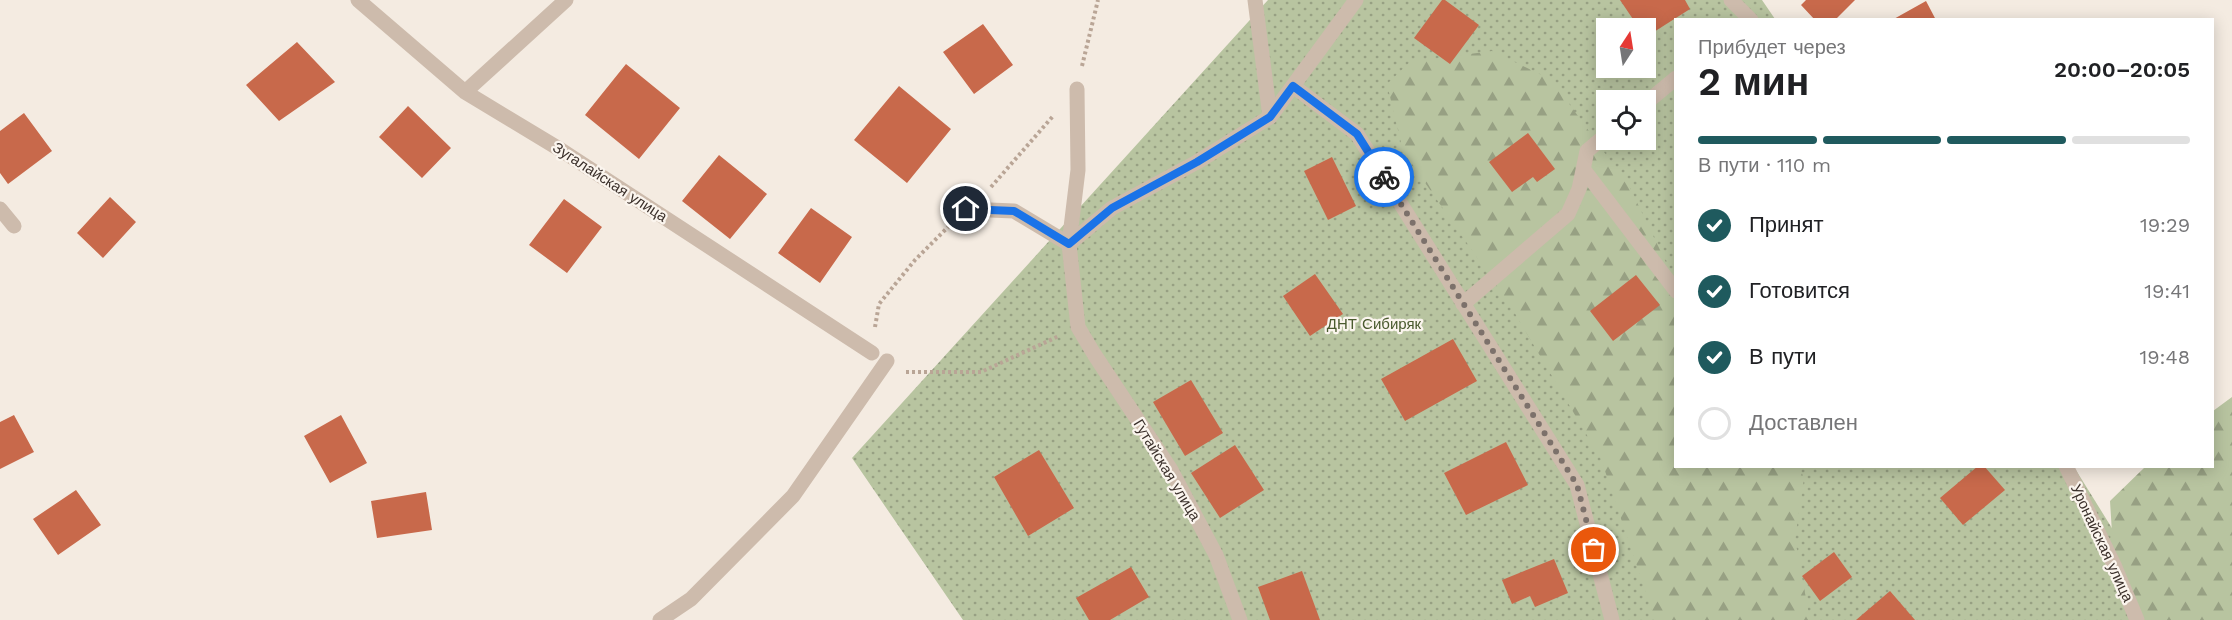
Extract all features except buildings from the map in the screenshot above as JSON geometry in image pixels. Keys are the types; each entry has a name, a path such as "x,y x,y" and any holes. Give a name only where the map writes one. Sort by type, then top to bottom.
{"street":[{"name":"Зугалайская улица","path":"358,0 465,92 561,150 872,353"},
{"path":"465,92 566,0"},
{"path":"1255,0 1270,117"},
{"path":"1069,244 1112,208 1197,162 1270,117 1356,0"},
{"path":"1731,0 1748,18"},
{"path":"1656,95 1674,80"},
{"path":"1293,86 1357,134 1577,485 1608,619"},
{"path":"1077,89 1078,170 1069,244 1078,327"},
{"path":"1463,304 1568,214 1580,189 1587,151 1596,143"},
{"path":"1584,170 1674,288"},
{"path":"0,209 14,226"},
{"path":"966,209 1014,211 1069,244"},
{"name":"Гутайская улица","path":"1078,327 1171,470 1216,555 1240,620"},
{"path":"660,620 691,599 793,496 887,361"},
{"name":"Уронайская улица","path":"2067,468 2114,565 2137,620"}],"path":[{"path":"872,353 879,304 915,260 993,185 1077,89 1098,0"},
{"path":"887,361 905,372 981,372 1078,327"}],"green space":[{"name":"ДНТ Сибиряк","path":"1268,0 1762,0 1774,18 1674,18 1674,468 2075,468 2169,620 963,620 852,458"},
{"path":"1492,51 1552,80 1596,141 1596,150 1603,150 1630,188 1674,279 1674,468 1799,468 1804,478 1795,539 1810,620 1655,620 1601,459 1510,305 1403,151 1387,84 1410,62"},
{"path":"2232,397 2232,620 2140,620 2114,565 2110,501 2144,468 2214,468 2214,410"}],"way so far":[{"path":"1384,177 1577,485 1594,550"}],"route":[{"path":"966,209 1014,211 1069,244 1112,208 1197,162 1270,117 1293,86 1357,134 1384,177"}]}
